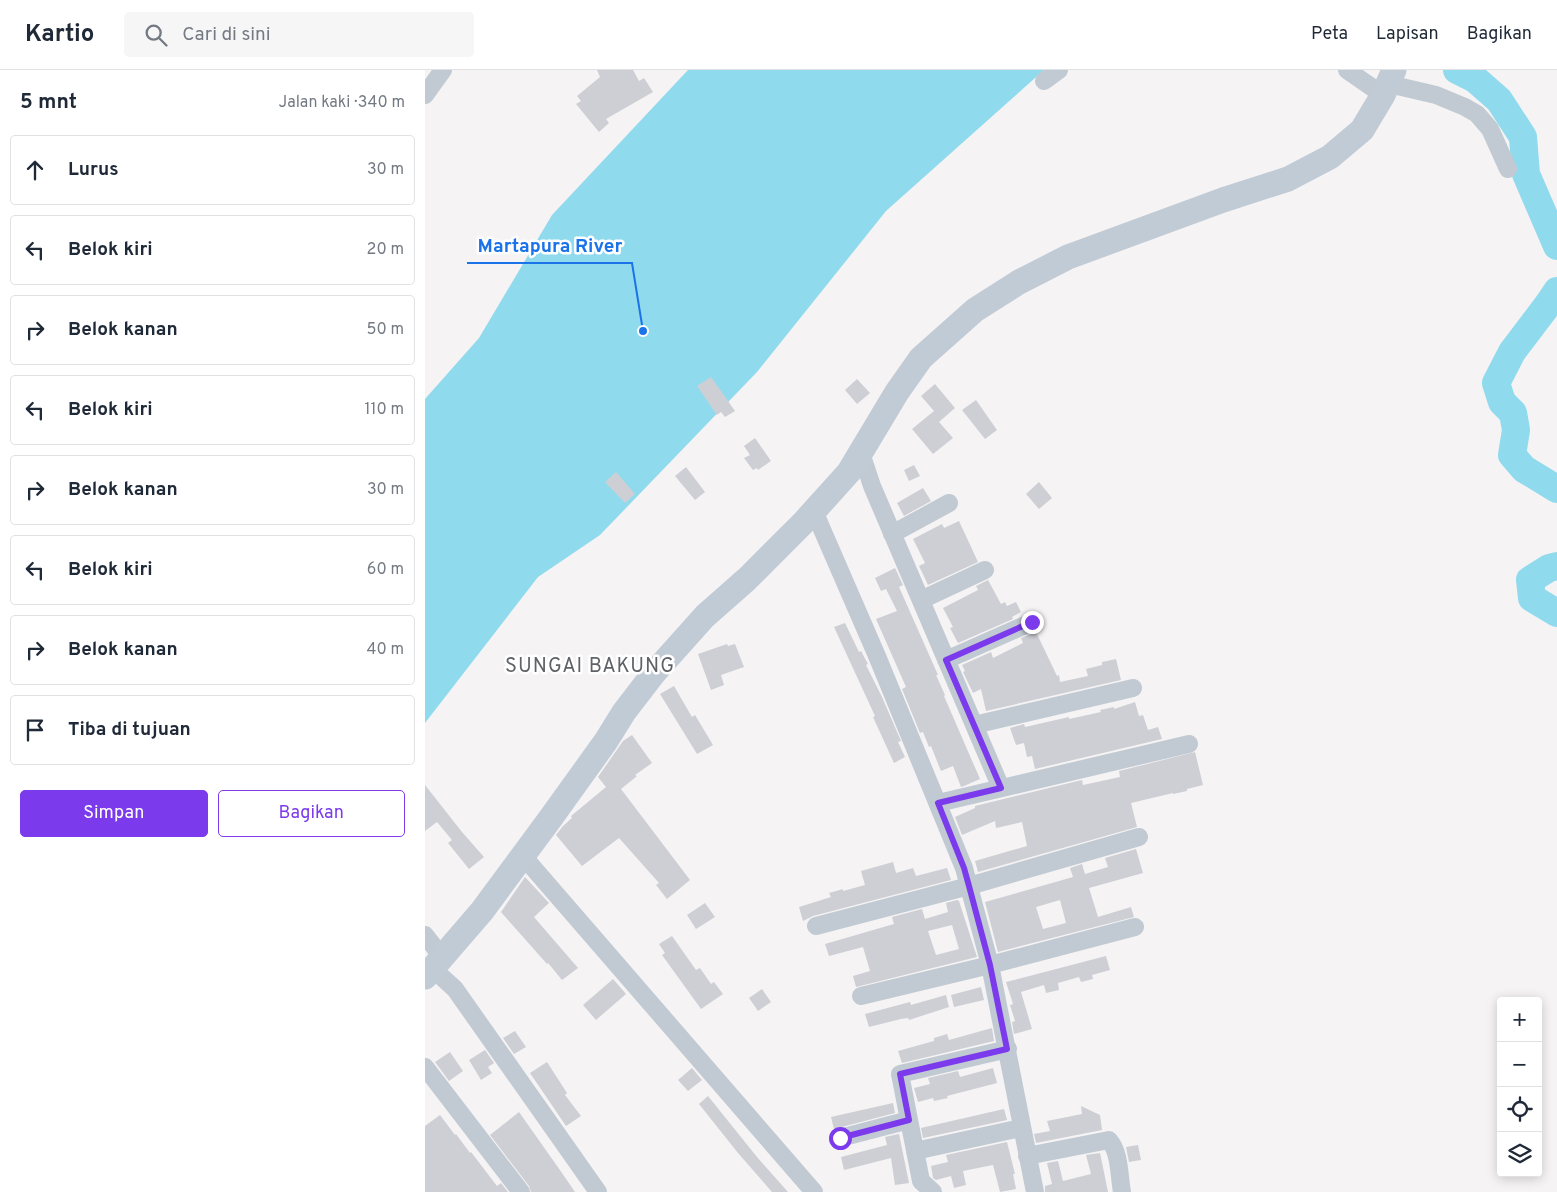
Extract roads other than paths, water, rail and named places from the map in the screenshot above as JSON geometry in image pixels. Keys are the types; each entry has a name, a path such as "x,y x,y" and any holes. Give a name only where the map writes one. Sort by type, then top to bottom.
{"street":[{"path":"425,96 443,70"},
{"path":"1043,81 1059,70"},
{"path":"1347,70 1436,96 1465,107 1477,114 1490,130 1508,169"},
{"path":"433,968 482,911 606,741 624,712 670,653 705,616 747,579 814,511 849,472 897,392 921,358 975,310 1019,282 1068,257 1289,178 1330,157 1362,130 1389,81"},
{"path":"861,452 872,486 1001,788"},
{"path":"892,534 949,503"},
{"path":"814,511 877,656 964,868 990,965 1035,1192"},
{"path":"921,600 985,570"},
{"path":"946,660 1032,622"},
{"path":"974,725 1133,688"},
{"path":"938,803 1189,744"},
{"path":"816,926 969,886 1139,837"},
{"path":"523,856 814,1192"},
{"path":"861,996 1135,927"},
{"path":"425,935 433,968 455,989 598,1192"},
{"path":"933,1192 921,1181 900,1074 1007,1049"},
{"path":"425,1068 521,1192"},
{"path":"840,1138 909,1120"},
{"path":"915,1150 1021,1128"},
{"path":"1027,1156 1109,1140 1113,1144 1122,1192"}],"water":[{"path":"688,70 1044,70 886,211 757,372 600,535 538,577 425,723 425,399 479,338 552,215"}],"waterway":[{"path":"1457,70 1475,79 1499,100 1523,137 1526,174 1557,246"},
{"path":"1557,291 1512,352 1496,383 1502,402 1513,413 1516,430 1512,455 1524,469 1557,489"},
{"path":"1557,566 1549,568 1530,580 1532,598 1557,613"}],"place":[{"name":"Martapura River","path":"643,331"}],"district":[{"name":"SUNGAI BAKUNG","path":"590,665"}]}
